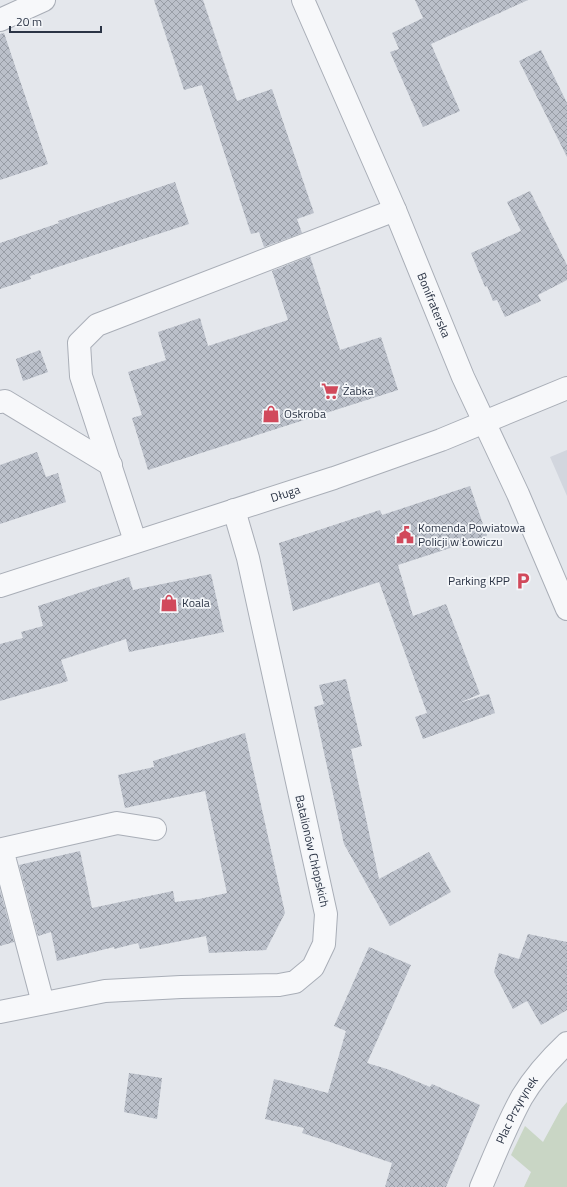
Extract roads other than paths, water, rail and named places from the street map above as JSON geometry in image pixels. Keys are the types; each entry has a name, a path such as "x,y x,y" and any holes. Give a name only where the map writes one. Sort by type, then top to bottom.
{"street":[{"path":"0,20 44,0"},
{"name":"Bonifraterska","path":"303,0 394,210 463,377 518,494 567,610"},
{"path":"135,541 81,376 79,343 96,325 394,210"},
{"name":"Długa","path":"0,586 341,475 441,440 567,388"},
{"path":"0,402 5,401 111,465"},
{"name":"Batalionów Chłopskich","path":"0,1012 105,991 181,987 279,985 295,982 313,967 324,944 326,914 248,558 234,510"},
{"path":"43,1003 2,849 117,823 155,829"},
{"name":"Plac Przyrynek","path":"481,1187 522,1096 547,1063 567,1043"}],"place":[{"name":"Żabka","path":"330,391"},
{"name":"Oskroba","path":"271,414"},
{"name":"Komenda Powiatowa Policji w Łowiczu","path":"405,535"},
{"name":"Parking KPP","path":"523,581"},
{"name":"Koala","path":"169,603"}]}
